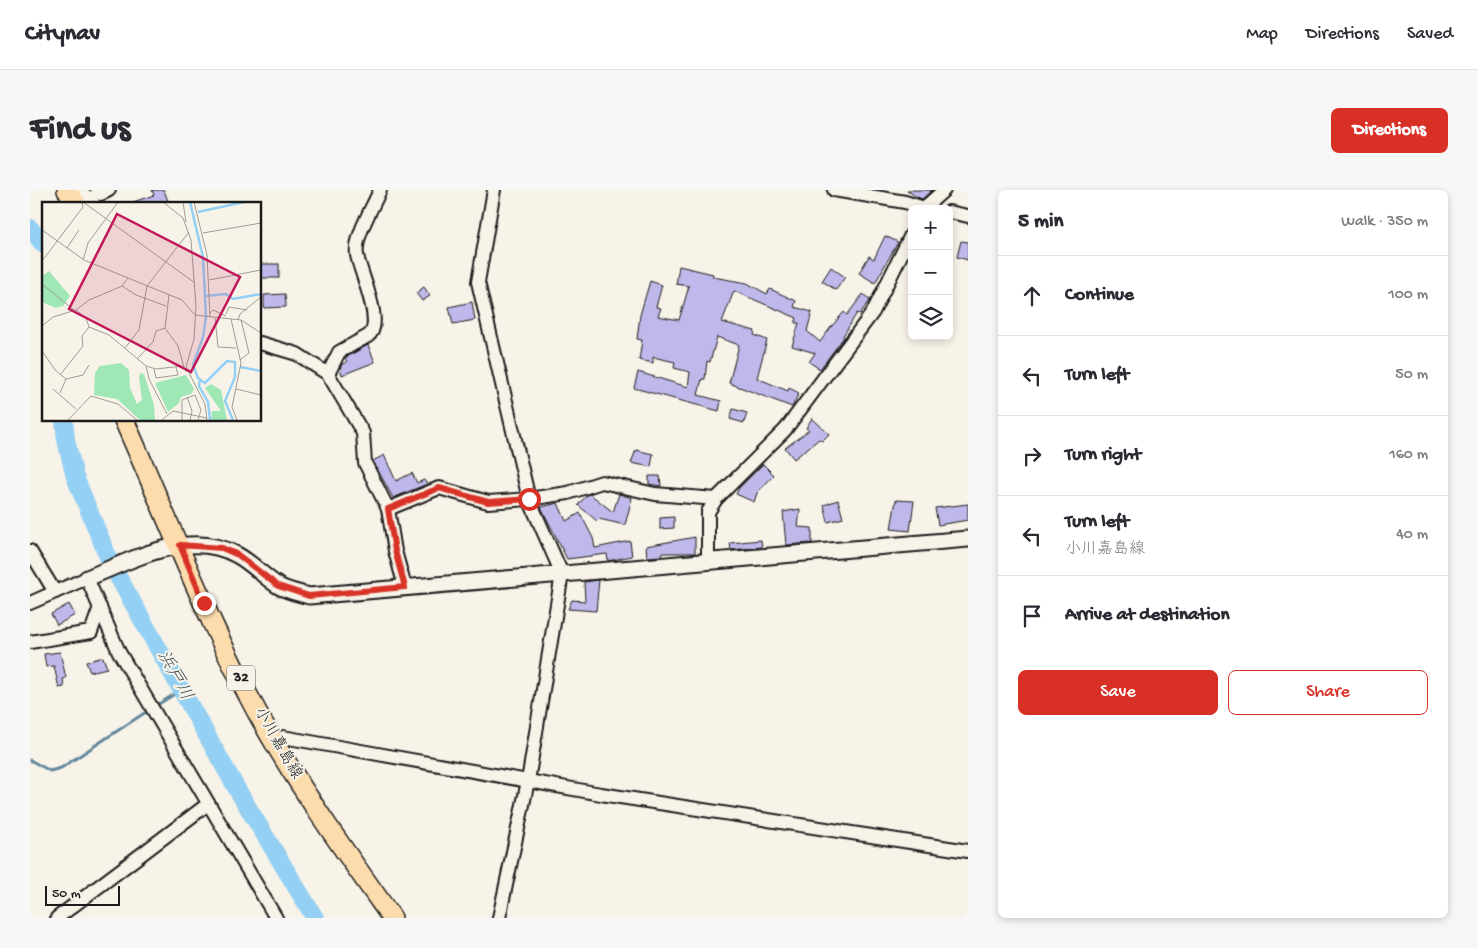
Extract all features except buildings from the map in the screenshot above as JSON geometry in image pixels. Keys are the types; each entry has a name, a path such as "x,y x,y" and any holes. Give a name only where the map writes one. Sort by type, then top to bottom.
{"main road":[{"name":"小川嘉島線","path":"124,421 225,646 274,741 326,825 392,918"}],"street":[{"path":"97,190 101,194 109,190"},
{"path":"328,374 339,352 368,336 372,333 374,327 372,306 356,254 362,230 380,190"},
{"path":"494,190 478,282 529,499 562,574 528,781 499,918"},
{"path":"834,190 914,205"},
{"path":"927,205 940,194"},
{"path":"75,195 90,198 93,202"},
{"path":"953,213 968,216"},
{"path":"708,562 708,512 716,499 785,430 873,312 908,241"},
{"path":"261,343 297,354 328,374 363,433 365,462 388,509 395,551 405,587"},
{"path":"388,509 439,488 488,502 529,499 568,493 602,482 655,494 716,499"},
{"path":"30,603 161,549 180,545 222,548 238,555 278,586 309,596 968,539"},
{"path":"30,551 55,592"},
{"path":"90,577 119,652 276,918"},
{"path":"30,642 91,632 100,607"},
{"path":"274,741 283,737 528,781 968,851"},
{"path":"57,918 208,804"}],"waterway":[{"name":"浜戸川","path":"30,228 42,243"},
{"name":"浜戸川","path":"64,421 66,440 75,477 111,564 238,791 315,918"},
{"path":"154,707 181,690"},
{"path":"30,760 50,771 61,768 149,710"}],"route":[{"path":"204,603 180,545 222,548 238,555 278,586 309,596 405,587 395,551 388,509 439,488 488,502 529,499"}]}
